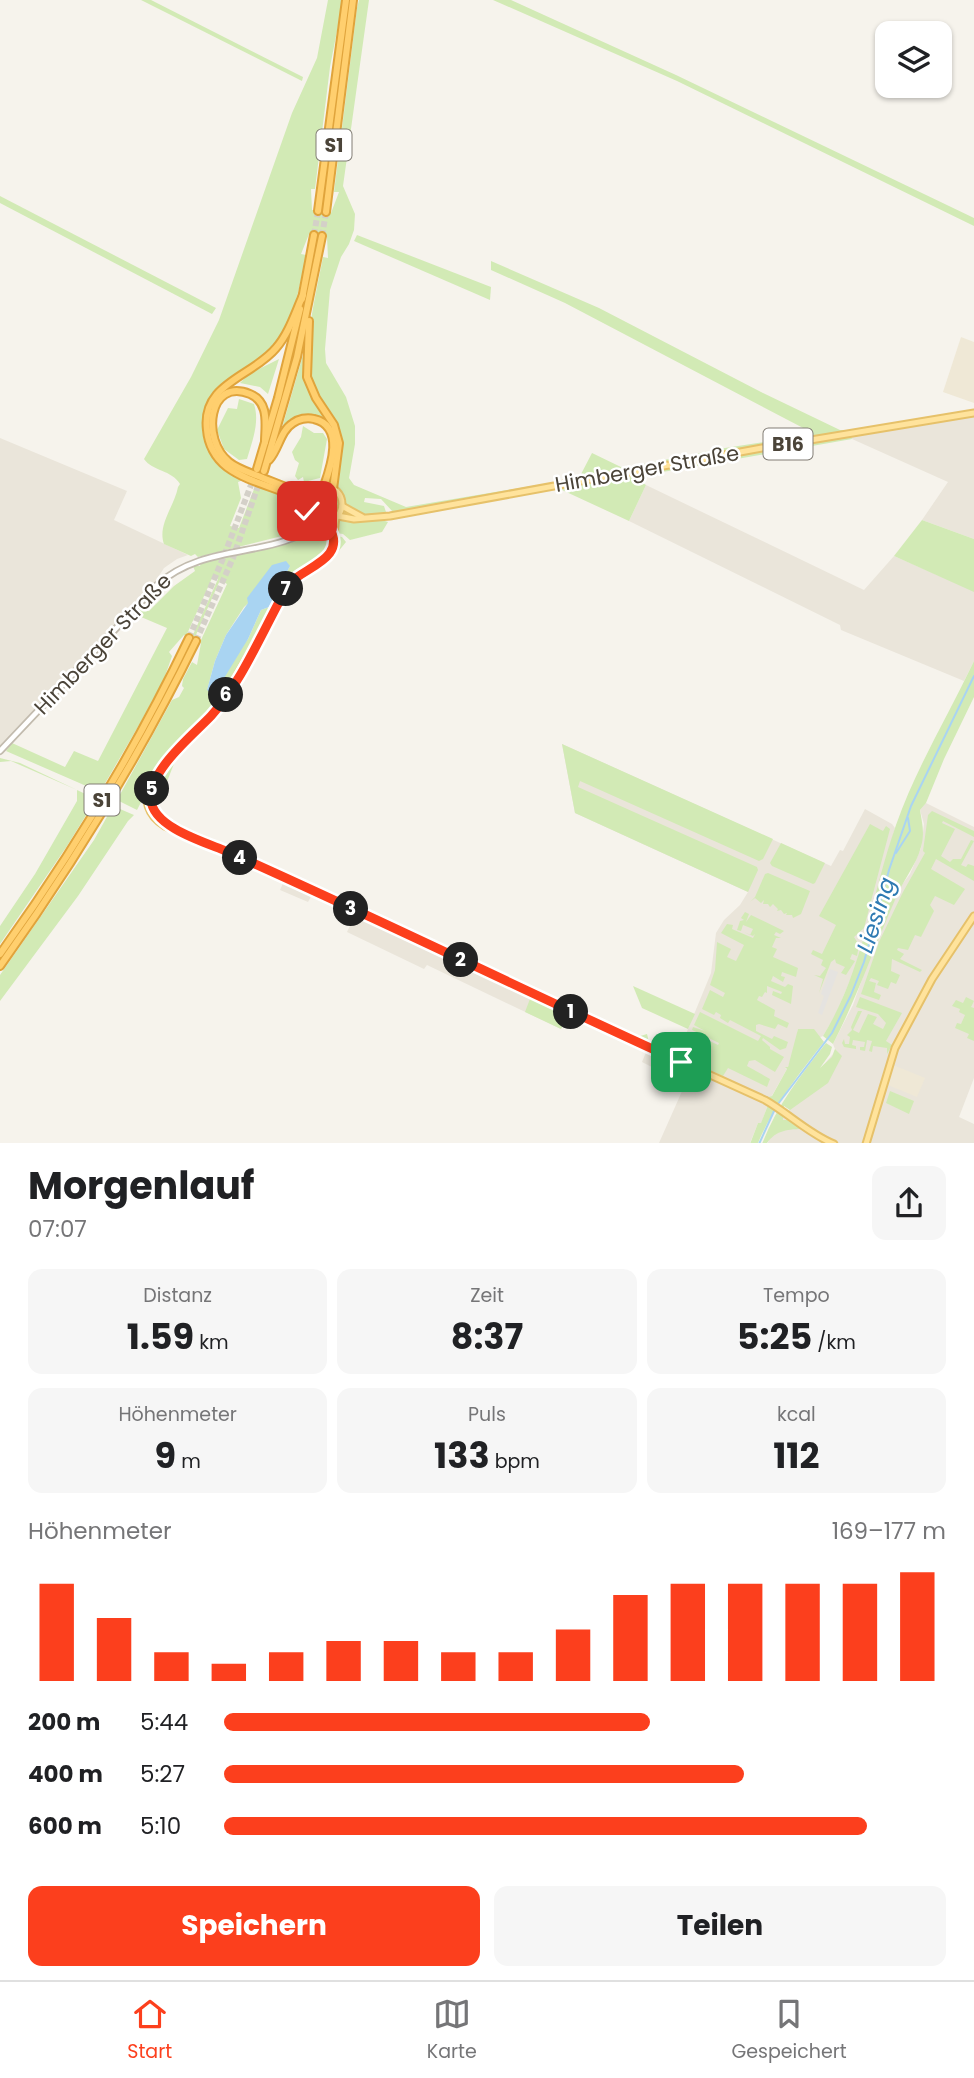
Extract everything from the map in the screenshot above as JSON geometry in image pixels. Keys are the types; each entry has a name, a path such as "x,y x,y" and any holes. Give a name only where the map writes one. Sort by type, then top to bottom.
{"highway":[{"name":"S1","path":"346,0 322,211 353,0"},
{"path":"262,468 297,357 318,236"},
{"path":"265,442 307,295"},
{"path":"307,295 307,377 310,388 338,434 333,488"},
{"path":"306,502 227,466 212,450 206,425 208,412 217,393 276,349 307,295"},
{"path":"262,468 265,442 264,408 255,396 240,391 222,397 216,404 211,425 213,437 223,456 238,468 309,494"},
{"path":"262,468 291,424 299,419 315,419 328,428 334,443 324,486"},
{"name":"S1","path":"0,954 79,837 121,768 192,639 151,729 85,842 0,966"}],"main road":[{"name":"Himberger Straße","path":"337,517 390,516 762,448 974,414"},
{"path":"333,542 330,528 310,516 306,502 309,494 324,486 333,488 340,496 342,506 337,517 333,542 325,559 289,584 223,700 163,766 150,797 154,815 180,831 771,1103 815,1134 834,1143"},
{"path":"342,506 362,517"},
{"path":"321,522 337,517"},
{"path":"866,1143 895,1048 932,979 974,916"}],"street":[{"path":"299,535 310,516"},
{"name":"Himberger Straße","path":"0,751 172,573 200,560 288,540 321,522"}],"shaded area":[{"path":"961,337 974,342 974,403 943,392"},
{"path":"974,410 974,539 922,520 948,482 852,439 849,430"},
{"path":"0,438 127,491 114,520 188,555 164,568 149,591 0,748"},
{"path":"646,485 864,590 894,556 974,591 974,661 964,681 841,630 840,625 629,521"},
{"path":"562,744 831,866 840,850 843,851 865,809 895,828 855,969 835,1016 823,1036 818,1038 798,1029 788,1067 785,1068 787,1069 750,1143 659,1143 683,1089 683,1083 642,1062 653,1044 679,1056 711,973 716,933 748,892 575,813"},
{"path":"926,803 974,827 974,1078 959,1117 974,1124 974,1143 768,1143 784,1114 804,1098 820,1069 833,1054 833,1044 853,1005 873,948 921,848 924,824 920,810"},
{"path":"285,879 313,893 308,902 280,890"},
{"path":"356,913 569,1014 561,1029 427,965 424,969 347,932"},
{"path":"830,969 838,972 822,1015 818,1013 824,996 821,994"},
{"path":"893,1065 925,1078 917,1097 888,1085"}],"green space":[{"path":"141,0 151,0 303,77 302,81"},
{"path":"328,0 343,0 330,67 315,189 311,189 312,210 331,213 339,192 334,192 357,8 359,0 369,0 343,186 355,214 354,230 330,290 325,349 326,363 346,397 355,426 349,478 354,485 406,507 579,478 592,453 623,468 810,435 807,430 565,303 491,270 491,261 599,308 840,430 849,430 852,439 634,477 646,485 629,521 562,490 559,482 393,512 381,499 365,498 364,502 384,506 386,512 371,514 353,511 346,505 344,495 335,481 341,446 338,426 317,395 310,376 308,360 311,324 323,257 328,258 327,237 309,234 301,254 306,255 298,291 286,327 266,355 216,390 208,406 205,431 246,479 238,482 241,498 230,526 239,528 256,484 297,500 304,515 301,520 303,518 304,524 290,534 198,557 164,544 162,537 165,522 180,484 144,459 191,377 219,320 292,113 317,58"},
{"path":"493,0 511,0 676,75 974,218 974,226 677,81"},
{"path":"0,196 216,308 212,314 0,203"},
{"path":"357,235 491,287 490,300 354,241"},
{"path":"305,348 306,379 336,432 337,452 331,484 328,483 335,441 329,426 321,419 307,416 295,419 282,428"},
{"path":"279,359 268,394 260,387 240,383 249,374"},
{"path":"239,399 254,404 256,418 247,459 239,460 224,449 217,430 228,408 237,409"},
{"path":"303,426 314,433 323,433 327,439 320,478 304,482 303,477 298,480 295,476 299,463 292,452 301,437"},
{"path":"324,489 334,494 339,504 334,514 324,519 314,514 309,504 314,494"},
{"path":"340,519 388,522 382,532 350,540 343,534 336,533"},
{"path":"922,520 974,539 974,592 894,556"},
{"path":"319,526 328,530 330,543 324,556 288,580 222,698 198,725 193,727 193,732 158,769 137,810 117,800 172,700 179,697 184,688 183,679 192,662 197,665 201,643 184,635 169,652 172,656 164,679 100,792 6,751 12,743 65,767 74,751 98,761 167,628 134,614 140,609 149,611 174,586 195,571 193,566 200,566 201,562 300,539","holes":["290,566 269,607 261,610 248,639 207,690 226,635 244,607","213,576 218,579 192,637 187,634","220,580 227,584 201,640 195,637"]},
{"path":"337,536 346,542 329,563 304,579 290,594 247,672 223,709 175,761 163,792 157,797 152,794 163,770 229,697 286,594 299,580 333,554"},
{"path":"974,661 974,697 926,803 920,810 923,833 919,854 898,893 833,1044 823,1036 848,986 896,825 923,763"},
{"path":"562,744 773,839 763,859 759,861 580,781 578,787 757,867 748,892 575,813"},
{"path":"0,758 20,763 77,790 11,761 0,762"},
{"path":"77,790 96,799 0,944 0,926 35,874 77,801"},
{"path":"113,806 134,815 0,1001 0,975 94,840"},
{"path":"932,811 974,831 974,837 943,821 942,823 955,829 941,856 950,862 953,859 961,859 971,840 974,841 961,865 974,866 974,881 936,859 931,869 965,889 954,905 935,896 930,905 934,911 921,937 915,935 908,950 898,948 897,950 904,954 900,959 922,970 920,972 892,959 891,971 900,975 896,984 891,982 888,989 877,985 879,981 871,978 869,981 876,983 874,992 881,995 879,1000 861,994 879,942 925,853 923,851 928,815"},
{"path":"870,824 883,831 886,826 890,829 864,928 854,937 859,945 857,956 852,954 850,959 855,961 846,975 841,973 845,967 836,963 835,959 831,962 819,993 823,979 814,975 820,976 826,968 821,965 823,960 811,954 813,950 822,954 836,925 819,916"},
{"path":"781,843 825,863 815,883 772,866 770,863"},
{"path":"768,873 810,891 801,914 793,918 781,910 777,911 773,904 770,907 763,904 764,900 761,903 755,898 750,902"},
{"path":"745,912 749,914 746,922 751,915 784,931 774,935 781,938 776,938 772,947 777,949 773,957 798,968 796,977 782,972 781,976 785,977 783,982 773,976 771,981 785,987 788,984 793,986 791,1004 772,995 773,991 782,992 767,986 767,993 759,996 757,1000 775,1010 774,1016 789,1023 787,1028 778,1024 775,1029 756,1025 756,1031 772,1039 774,1036 788,1042 786,1048 780,1050 763,1038 762,1040 770,1049 784,1057 775,1072 755,1060 749,1061 747,1066 770,1079 767,1087 728,1068 723,1076 684,1058 684,1054 690,1055 689,1058 697,1061 704,1045 701,1043 703,1038 718,1045 719,1043 692,1030 693,1027 705,1031 694,1025 700,1012 758,1041 761,1036 730,1020 728,1023 716,1012 714,1015 702,1009 710,990 723,997 725,993 710,985 715,970 717,942 731,949 727,957 736,961 744,945 721,933 727,924 733,925 732,929 753,938 755,934 750,935 753,929 743,925 741,931 737,930 740,921 744,920 741,918"},
{"path":"633,986 695,1014 688,1029 642,1008"},
{"path":"533,991 637,1037 647,1034 649,1042 653,1044 647,1050 569,1014 561,1029 525,1012"},
{"path":"860,997 902,1013 886,1041 892,1045 887,1054 887,1048 873,1046 872,1052 869,1051 872,1041 867,1040 865,1051 860,1050 860,1047 864,1047 865,1042 853,1040 852,1045 856,1046 856,1049 844,1047 842,1043 844,1039 845,1044 849,1044 850,1037 847,1035 852,1030 858,1011 862,1011 853,1030 859,1033 868,1014 877,1017 873,1024 883,1029 886,1023 878,1014 856,1007"},
{"path":"966,997 974,1001 971,1007 974,1008 974,1041 967,1038 969,1034 955,1028 957,1023 961,1024 965,1015 952,1006 956,1000 963,1003"},
{"path":"798,1029 814,1029 824,1042 779,1103 758,1143 750,1143 758,1123 761,1123 769,1097 787,1069 785,1067 788,1067"},
{"path":"826,1043 832,1047 820,1068 832,1057 835,1049 842,1056 828,1083 790,1110 784,1106 783,1120 790,1120 804,1129 783,1131 774,1135 767,1143 762,1143 782,1103"},
{"path":"890,1091 914,1101 909,1114 886,1103"}],"water":[{"path":"286,561 290,566 269,607 261,610 248,639 212,694 207,690 226,635 248,603 247,598 272,565"}],"waterway":[{"name":"Liesing","path":"778,1104 832,1033 851,995 864,962 889,870 911,806 974,676"},
{"path":"896,853 910,831 908,818"},
{"name":"Liesing","path":"759,1143 775,1109"}],"tunnel":[{"path":"314,235 318,211"},
{"path":"322,236 326,212"},
{"path":"189,638 254,477"},
{"path":"196,641 233,558 260,480"}],"route":[{"path":"307,511 318,522 324,522 330,528 332,548 321,563 289,584 223,700 163,766 150,797 157,815 180,831 681,1062"}]}
